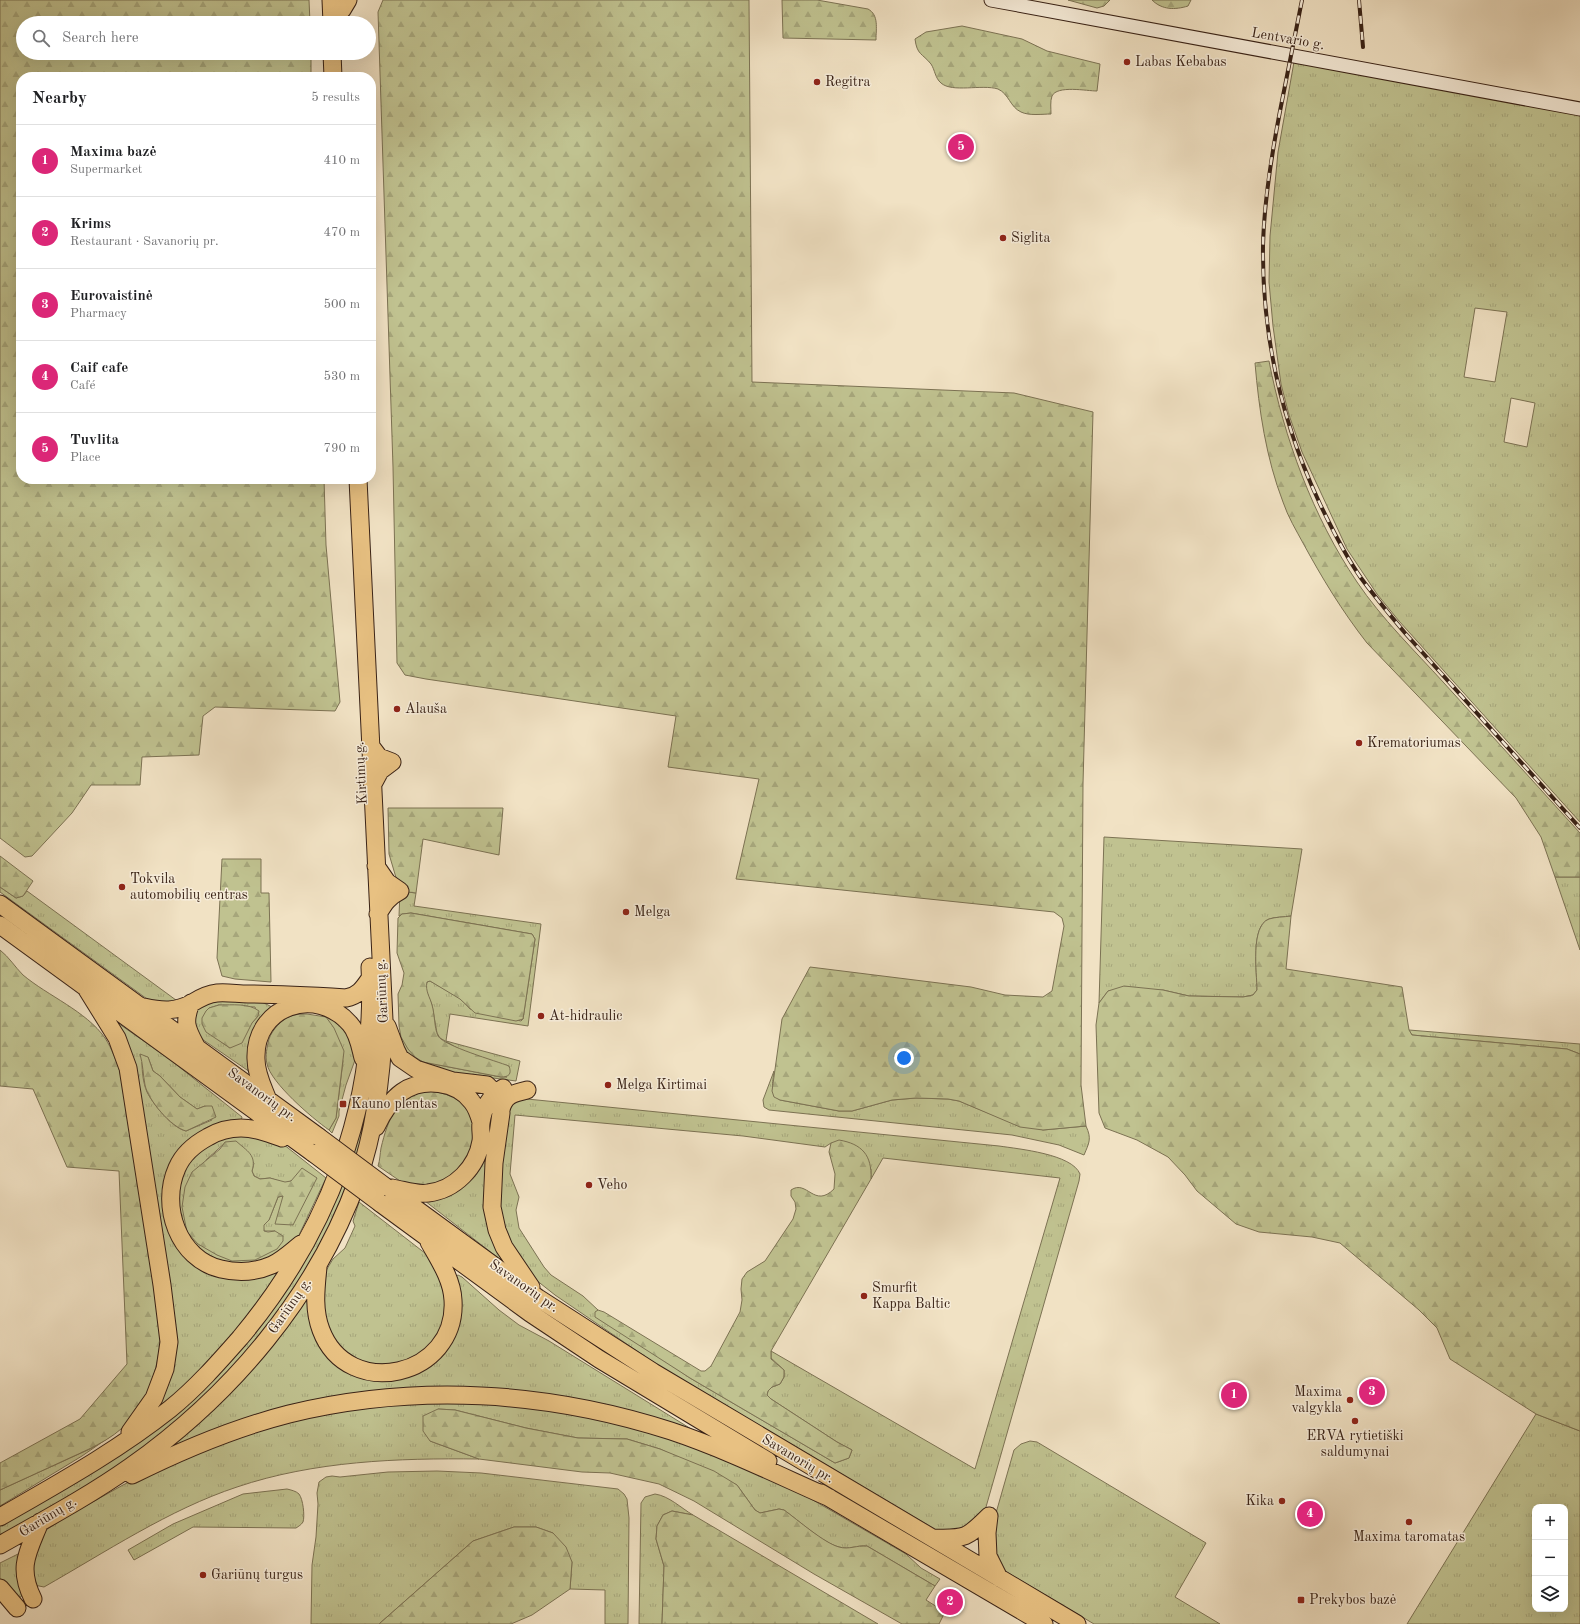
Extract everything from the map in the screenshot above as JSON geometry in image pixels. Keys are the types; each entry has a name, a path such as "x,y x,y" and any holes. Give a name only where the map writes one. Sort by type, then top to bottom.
{"highway":[{"path":"336,16 341,6"},
{"path":"332,60 333,72"},
{"path":"343,60 344,72"},
{"name":"Kirtimų g.","path":"347,484 371,978 370,1024 366,1068"},
{"name":"Kirtimų g.","path":"358,484 380,947"},
{"name":"Savanorių pr.","path":"0,904 538,1298 705,1404 1077,1624"},
{"name":"Savanorių pr.","path":"0,925 530,1313 599,1359 830,1498 1044,1624"},
{"name":"Gariūnų g.","path":"0,1545 129,1467 159,1446 214,1397 240,1371 283,1318 318,1266 334,1237 348,1206 369,1141 378,1092 384,1020 380,947"},
{"path":"140,1006 161,1011 170,1011 191,1004 201,997 216,993 346,998 353,997 358,994 371,978"},
{"path":"86,988 111,1025 122,1049 128,1068 162,1285 169,1342 165,1370 154,1398 120,1445"},
{"path":"248,994 263,998 286,1008"},
{"path":"191,1004 186,1021 187,1028 197,1048"},
{"path":"268,1100 257,1071 256,1049 258,1040 262,1028 268,1021 286,1008 295,1005 317,1005 326,1007 340,1015 356,1032 366,1068"},
{"path":"384,1020 396,1050 406,1063 446,1082 451,1087 466,1095 473,1102 481,1122"},
{"name":"Gariūnų g.","path":"0,1517 73,1476 120,1445 171,1408 198,1384 221,1360 264,1309 309,1237 341,1167 366,1068"},
{"path":"369,1141 382,1116 396,1096 416,1085 446,1082 496,1089"},
{"path":"496,1089 499,1097 501,1113"},
{"path":"386,1187 427,1194 441,1191 462,1176 475,1160 481,1140 481,1122 486,1106 496,1089"},
{"path":"527,1090 514,1093 507,1097 504,1101 501,1113 492,1185 492,1207 504,1247 538,1298"},
{"path":"306,1148 260,1130 249,1128 230,1129 211,1135 195,1145 177,1167 172,1179 170,1201 175,1226 184,1244 202,1260 222,1270 245,1271 272,1265 309,1237"},
{"path":"318,1266 316,1313 324,1338 330,1346 342,1359 367,1370 384,1373 403,1371 420,1363 436,1350 447,1333 452,1317 453,1300 449,1282 426,1236"},
{"path":"33,1600 26,1582 24,1563 46,1518 187,1449 242,1428 288,1414 406,1395 471,1395 536,1400 588,1409 621,1417 700,1442 830,1498"},
{"path":"931,1538 954,1539 967,1536 989,1516 987,1533 988,1556 999,1578"},
{"path":"0,1588 17,1608"}],"main road":[{"name":"Lentvario g.","path":"991,0 1580,109"}],"green space":[{"path":"0,0 309,0 310,16 16,16 16,60 311,60 311,72 16,72 16,484 324,484 326,545 340,702 335,711 215,707 203,716 199,755 142,757 140,785 91,785 72,813 32,856 25,857 0,838"},
{"path":"383,0 749,0 752,382 1014,393 1093,412 1083,784 1081,1085 1086,1126 1043,1130 1020,1127 959,1101 948,1099 916,1098 892,1100 852,1111 839,1111 780,1100 774,1097 772,1091 782,1019 810,967 971,987 1005,995 1043,997 1052,991 1064,926 1062,918 1054,912 736,879 759,779 668,767 676,716 426,679 405,675 397,663 393,467 378,12"},
{"path":"782,0 817,0 868,9 872,12 875,18 876,40 783,38"},
{"path":"1068,0 1110,0 1104,6 1097,8"},
{"path":"1152,0 1191,0 1188,6 1169,8 1160,6"},
{"path":"962,26 1022,39 1047,51 1100,64 1097,91 1073,89 1060,91 1052,96 1051,114 1032,114 1017,110 1005,94 998,89 946,86 939,81 931,64 920,53 915,39 926,32"},
{"path":"1294,62 1580,114 1580,822 1399,621 1377,594 1347,549 1302,452 1289,415 1281,384 1269,282 1270,236 1278,152","holes":["1475,308 1507,312 1495,382 1464,377","1511,398 1535,403 1527,447 1504,442"]},
{"path":"1269,361 1283,419 1302,476 1327,531 1341,557 1367,596 1388,622 1580,833 1580,877 1555,877 1541,837 1516,798 1367,643 1349,619 1325,582 1285,508 1272,468 1261,416 1255,363"},
{"path":"388,808 503,808 499,855 423,839 416,893 400,891 389,854"},
{"path":"1104,837 1302,849 1291,916 1269,919 1263,923 1259,931 1256,951 1257,990 1253,995 1243,997 1189,996 1163,990 1108,991 1099,1003"},
{"path":"0,856 33,881 23,896 16,898 0,887"},
{"path":"222,859 261,859 261,893 269,893 271,982 235,979 222,976 217,958"},
{"path":"1555,877 1580,877 1580,950"},
{"path":"0,887 16,898 23,896 27,891 180,1003 154,1004 0,892"},
{"path":"400,891 416,893 414,906 541,924 528,1026 450,1014 446,1041 520,1061 516,1081 432,1070 408,1060 401,1041 400,1033 401,1037 423,1062 507,1077 440,1038 437,1033 432,1005 425,988 427,982 430,981 460,998 470,1009 521,1021 523,1019 535,939 532,934 411,913 402,914 399,916"},
{"path":"411,913 532,934 535,939 523,1019 516,1021 475,1013 460,999 430,981 427,982 427,991 433,1009 438,1036 442,1040 460,1049 509,1066 510,1073 508,1076 501,1077 423,1062 415,1057 408,1049 401,1037 399,1026 398,994 402,985 404,973 397,953 398,918 402,914"},
{"path":"1291,916 1286,969 1402,987 1409,1030 1412,1035 1567,1049 1580,1054 1580,1431 1536,1414 1450,1359 1437,1328 1419,1310 1340,1243 1312,1237 1259,1232 1236,1224 1197,1191 1185,1175 1168,1157 1137,1140 1105,1128 1099,1113 1096,1025 1099,1003 1108,991 1124,986 1163,990 1189,996 1243,997 1253,995 1257,990 1256,951 1259,931 1263,923 1269,919"},
{"path":"0,950 23,975 77,1012 97,1028 105,1038 114,1055 120,1072 161,1331 156,1367 148,1390 137,1411 122,1428 97,1445 0,1490 0,1463 80,1419 127,1364 119,1171 67,1167 33,1089 0,1086"},
{"path":"214,1000 258,1000 274,1008 250,1072 196,1035 193,1008","holes":["219,1005 255,1007 258,1016 230,1048 220,1041 206,1011 209,1008"]},
{"path":"219,1005 245,1006 255,1008 259,1011 258,1016 252,1023 242,1043 230,1048 206,1032 202,1024 202,1018 209,1008"},
{"path":"307,1014 326,1017 334,1028 344,1051 336,1118 329,1130 293,1100 276,1081 270,1072 266,1061 270,1036 281,1022 288,1017"},
{"path":"326,1017 335,1019 353,1038 355,1060 346,1085 339,1116 332,1133 329,1130 336,1118 343,1061"},
{"path":"115,1021 168,1058 242,1117 241,1121 191,1142 167,1219 211,1271 286,1262 264,1295 236,1331 207,1364 177,1393 156,1409 169,1365","holes":["148,1057 153,1071 160,1076 180,1097 197,1109 205,1106 212,1120 186,1131 169,1121 158,1109 147,1092 143,1077 142,1062"]},
{"path":"1409,1030 1580,1044 1580,1054 1567,1049 1412,1035"},
{"path":"140,1054 148,1057 153,1071 160,1076 180,1097 197,1109 205,1106 212,1106 216,1117 186,1131 167,1119 155,1105 147,1091"},
{"path":"774,1071 773,1091 780,1100 839,1111 852,1111 892,1100 916,1098 948,1099 959,1101 993,1115 1043,1130 1086,1126 1089,1134 1089,1141 1084,1155 1059,1145 1012,1135 769,1110 764,1107 763,1100"},
{"path":"369,1074 373,1094 347,1193 312,1263 265,1332 187,1415 128,1461 0,1537 0,1524 148,1432 292,1276"},
{"path":"426,1091 441,1093 452,1097 475,1113 471,1160 438,1188 403,1183 378,1166 381,1148 387,1128 395,1111 400,1104 407,1099"},
{"path":"517,1098 999,1146 1056,1157 1075,1167 1080,1174 1079,1181 984,1514 966,1532 938,1531 659,1366 555,1295 526,1272 508,1244 496,1192 509,1101","holes":["515,1115 743,1136 825,1147 831,1143 871,1169 871,1179 883,1158 1060,1178 975,1469 771,1351 771,1358 784,1370 784,1377 780,1384 772,1387 768,1391 767,1395 837,1442 852,1450 849,1458 835,1463 690,1378 595,1313 598,1310 583,1296 551,1275 544,1267 519,1228 516,1210 519,1197 510,1174"]},
{"path":"487,1115 497,1116 490,1176 506,1264 425,1201"},
{"path":"235,1132 283,1144 326,1178 299,1235 289,1248 276,1258 239,1269 197,1251 175,1209 174,1195 190,1155","holes":["226,1142 254,1163 252,1171 254,1176 260,1179 270,1178 285,1183 291,1181 283,1196 278,1197 269,1220 263,1225 264,1231 275,1231 217,1255 206,1160"]},
{"path":"839,1140 854,1144 864,1152 870,1163 871,1179 771,1351 771,1359 784,1370 784,1377 780,1384 772,1387 768,1391 767,1395 837,1442 852,1450 849,1458 835,1463 690,1378 595,1317 595,1312 598,1310 604,1312 701,1371 705,1371 711,1366 740,1312 742,1300 742,1279 747,1272 765,1261 793,1219 796,1209 795,1202 791,1196 791,1190 802,1188 821,1196 834,1189 835,1174 829,1152 831,1143"},
{"path":"236,1141 252,1157 252,1171 254,1176 260,1179 270,1178 285,1182 291,1181 302,1168 317,1178 293,1225 275,1224 283,1196 278,1197 269,1220 264,1225 264,1231 275,1231 283,1236 283,1241 277,1249 255,1260 232,1261 217,1255 198,1244 187,1232 182,1207 185,1187 192,1172 220,1149 225,1142"},
{"path":"359,1202 430,1257 441,1270 449,1319 421,1359 370,1367 340,1351 322,1321 324,1274 333,1259 345,1248 355,1226 353,1221"},
{"path":"458,1275 519,1325 549,1341 696,1432 590,1404 374,1394 144,1466 268,1349 308,1298 345,1366 433,1361 454,1277"},
{"path":"426,1399 560,1408 688,1442 806,1496 906,1554 921,1568 940,1579 935,1586 867,1546 846,1548 833,1545 818,1536 784,1510 779,1509 760,1513 755,1510 737,1485 660,1449 627,1439 578,1438 526,1428 455,1410 438,1409 430,1441 479,1459 418,1459 356,1463 326,1466 266,1478 212,1496 187,1507 138,1532 44,1587 34,1585 30,1559 46,1530 64,1518 123,1485 168,1462 278,1421"},
{"path":"438,1409 455,1410 526,1428 578,1438 627,1439 660,1449 714,1471 737,1485 755,1510 760,1513 779,1509 784,1510 833,1545 846,1548 867,1546 935,1586 926,1600 945,1612 939,1624 902,1624 814,1574 694,1501 659,1484 610,1473 582,1472 479,1459 430,1441 423,1431 423,1416"},
{"path":"1536,1414 1580,1431 1580,1624 1407,1624"},
{"path":"111,1436 82,1456 0,1506 0,1490 92,1448"},
{"path":"1030,1441 1037,1442 1206,1543 1175,1597 1220,1624 1094,1624 1005,1571 993,1559 990,1534 1014,1450 1021,1444"},
{"path":"437,1471 481,1473 618,1489 627,1499 629,1518 628,1624 605,1624 605,1590 570,1589 572,1562 553,1533 536,1527 514,1527 473,1541 379,1624 311,1624 312,1565 316,1537 318,1504 317,1493 319,1482 326,1477 332,1476 340,1477 388,1472"},
{"path":"287,1489 295,1491 299,1494 303,1503 303,1522 296,1528 193,1527 134,1560 128,1550 173,1524 243,1494"},
{"path":"655,1494 670,1500 693,1515 672,1511 663,1515 657,1526 656,1539 664,1566 662,1624 639,1624 641,1503 645,1497"},
{"path":"672,1511 693,1515 878,1624 662,1624 664,1566 656,1539 657,1526 663,1515"},
{"path":"514,1527 536,1527 553,1533 566,1547 572,1562 570,1589 532,1615 511,1624 379,1624 473,1541"},
{"path":"22,1552 23,1595 19,1598 0,1584 0,1563"}],"railway":[{"path":"1302,0 1272,158 1265,211 1263,246 1266,313 1271,346 1285,411 1295,442 1320,504 1344,551 1361,578 1405,633 1580,828"},
{"path":"1359,0 1363,47"}],"place":[{"name":"Labas Kebabas","path":"1127,62"},
{"name":"Regitra","path":"817,82"},
{"name":"Tuvlita","path":"961,147"},
{"name":"Siglita","path":"1003,238"},
{"name":"Alauša","path":"397,709"},
{"name":"Krematoriumas","path":"1359,743"},
{"name":"Tokvila automobilių centras","path":"122,887"},
{"name":"Melga","path":"626,912"},
{"name":"At-hidraulic","path":"541,1016"},
{"name":"Melga Kirtimai","path":"608,1085"},
{"name":"Kauno plentas","path":"343,1104"},
{"name":"Veho","path":"589,1185"},
{"name":"Smurfit Kappa Baltic","path":"864,1296"},
{"name":"Eurovaistinė","path":"1372,1392"},
{"name":"Maxima bazė","path":"1234,1395"},
{"name":"Maxima valgykla","path":"1350,1400"},
{"name":"ERVA rytietiški saldumynai","path":"1355,1421"},
{"name":"Kika","path":"1282,1501"},
{"name":"Caif cafe","path":"1310,1514"},
{"name":"Maxima taromatas","path":"1409,1522"},
{"name":"Gariūnų turgus","path":"203,1575"},
{"name":"Prekybos bazė","path":"1301,1600"},
{"name":"Krims","path":"950,1602"}]}
